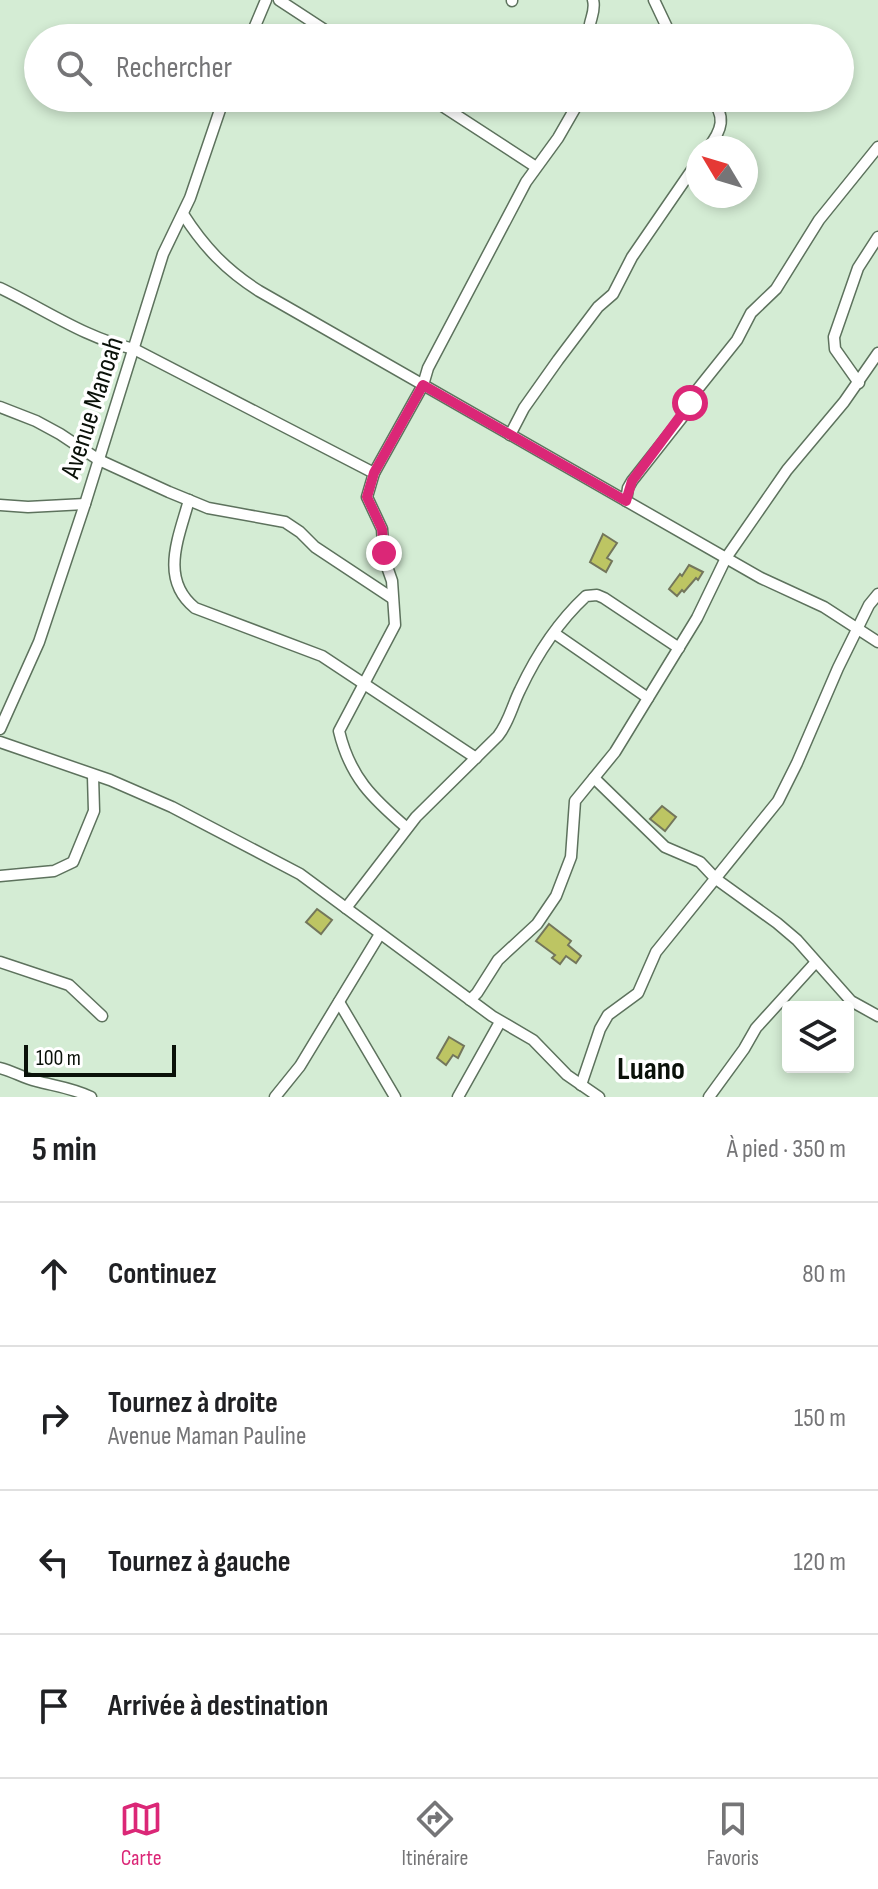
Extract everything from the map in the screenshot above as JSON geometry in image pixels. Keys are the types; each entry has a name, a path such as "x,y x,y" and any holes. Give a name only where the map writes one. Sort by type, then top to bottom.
{"street":[{"path":"256,24 266,0"},
{"path":"279,0 316,24"},
{"path":"590,24 593,0"},
{"path":"654,0 665,24"},
{"name":"Avenue Manoah","path":"0,729 39,642 163,254 183,214 219,112"},
{"path":"452,112 536,167"},
{"path":"407,828 374,800 361,784 339,731 395,625 392,581 384,558 382,529 367,497 374,473 423,385 428,368 536,167 573,112"},
{"path":"716,136 721,129 720,112"},
{"path":"626,501 632,481 688,410 697,390 737,340 751,313 776,289 819,220 878,147"},
{"path":"510,435 524,408 558,360 598,307 613,294 632,257 686,178"},
{"path":"183,214 200,241 237,277 726,558 824,607 878,642"},
{"path":"859,383 835,349 834,337 858,268 878,237"},
{"path":"0,288 80,332 105,343 134,349 374,473"},
{"path":"470,1000 498,960 537,924 556,896 571,857 575,801 615,752 697,618 726,558 787,470 859,383 878,353"},
{"path":"0,407 60,434 99,460 208,508 285,522 315,547 392,598"},
{"path":"189,500 174,565 181,594 188,602 195,608 322,656 476,758"},
{"path":"0,505 85,504"},
{"path":"581,1085 600,1029 608,1015 638,993 656,952 778,801 824,697 869,605 878,594"},
{"path":"346,908 407,828 504,729 519,691 554,633 586,596 597,595 679,648"},
{"path":"554,633 648,698"},
{"path":"0,742 110,780 172,807 300,874 500,1022 533,1040 558,1067 599,1097"},
{"path":"0,876 54,871 73,862 94,811 93,776"},
{"path":"594,778 665,847 700,862 716,879 777,923 851,1001 878,1016"},
{"path":"275,1097 300,1066 380,934"},
{"path":"0,962 69,985 102,1016"},
{"path":"709,1097 756,1028 815,963"},
{"path":"339,1002 395,1097"},
{"path":"458,1097 500,1022"},
{"path":"0,1068 91,1097"}],"building":[{"path":"603,534 617,543 607,558 612,561 606,572 590,562"},
{"path":"689,565 703,572 698,580 696,578 677,596 669,589"},
{"path":"662,806 676,817 665,831 650,819"},
{"path":"317,909 332,920 321,934 306,922"},
{"path":"549,924 571,941 568,945 581,956 576,963 566,956 560,964 552,958 555,955 536,941"},
{"path":"449,1037 464,1046 458,1058 453,1055 446,1065 437,1058"}],"district":[{"name":"Luano","path":"651,1068"}],"route":[{"path":"384,553 380,521 367,497 374,473 423,385 626,501 632,481 688,410 690,403"}]}
